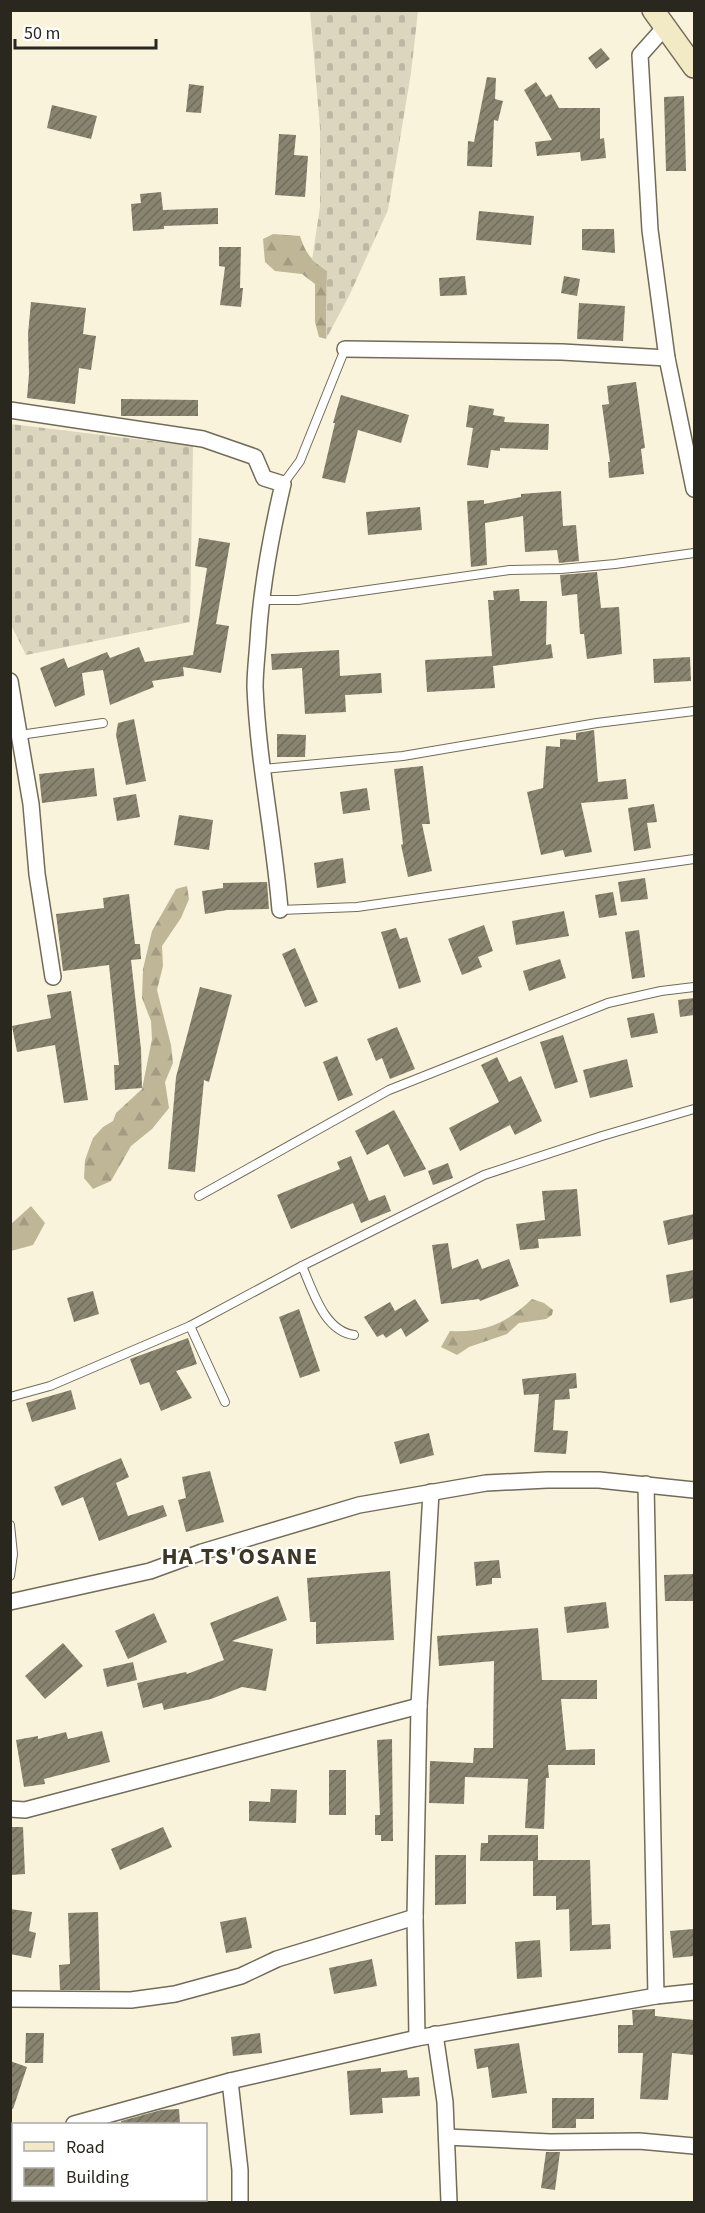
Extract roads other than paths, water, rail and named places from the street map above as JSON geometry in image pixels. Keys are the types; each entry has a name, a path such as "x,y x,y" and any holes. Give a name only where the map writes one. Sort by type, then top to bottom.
{"main road":[{"path":"659,19 694,67"}],"street":[{"path":"659,19 640,55 650,230 667,358 694,489"},
{"path":"345,349 562,352 667,358"},
{"path":"10,410 203,439 255,457 264,478 283,484 261,600 255,686 263,769 276,853 280,909"},
{"path":"10,681 20,735 53,977"},
{"path":"10,1602 150,1571 276,1528 359,1505 431,1492 486,1483 547,1480 599,1480 694,1490"},
{"path":"646,1484 656,1996"},
{"path":"417,2038 415,1917 419,1706 431,1492"},
{"path":"10,1809 25,1810 419,1706"},
{"path":"10,1999 131,2001 175,1994 241,1976 277,1959 415,1917"},
{"path":"78,2123 230,2080 435,2034 546,2017 656,1996 694,1992"},
{"path":"435,2034 447,2137 449,2202"},
{"path":"230,2080 240,2170 240,2202"},
{"path":"447,2137 550,2142 639,2141 694,2146"}],"lane":[{"path":"283,484 300,461 345,349"},
{"path":"261,600 298,600 510,570 583,567 694,553"},
{"path":"263,769 403,756 597,723 694,711"},
{"path":"20,735 103,723"},
{"path":"280,909 357,907 694,859"},
{"path":"199,1196 389,1090 608,1003 661,991 694,987"},
{"path":"10,1397 50,1386 190,1326 302,1266 484,1175 602,1136 694,1109"},
{"path":"302,1266 329,1321 342,1334 354,1335"},
{"path":"190,1326 225,1402"},
{"path":"10,1525 14,1554 10,1576"}],"district":[{"name":"HA TS'OSANE","path":"240,1556"}]}
